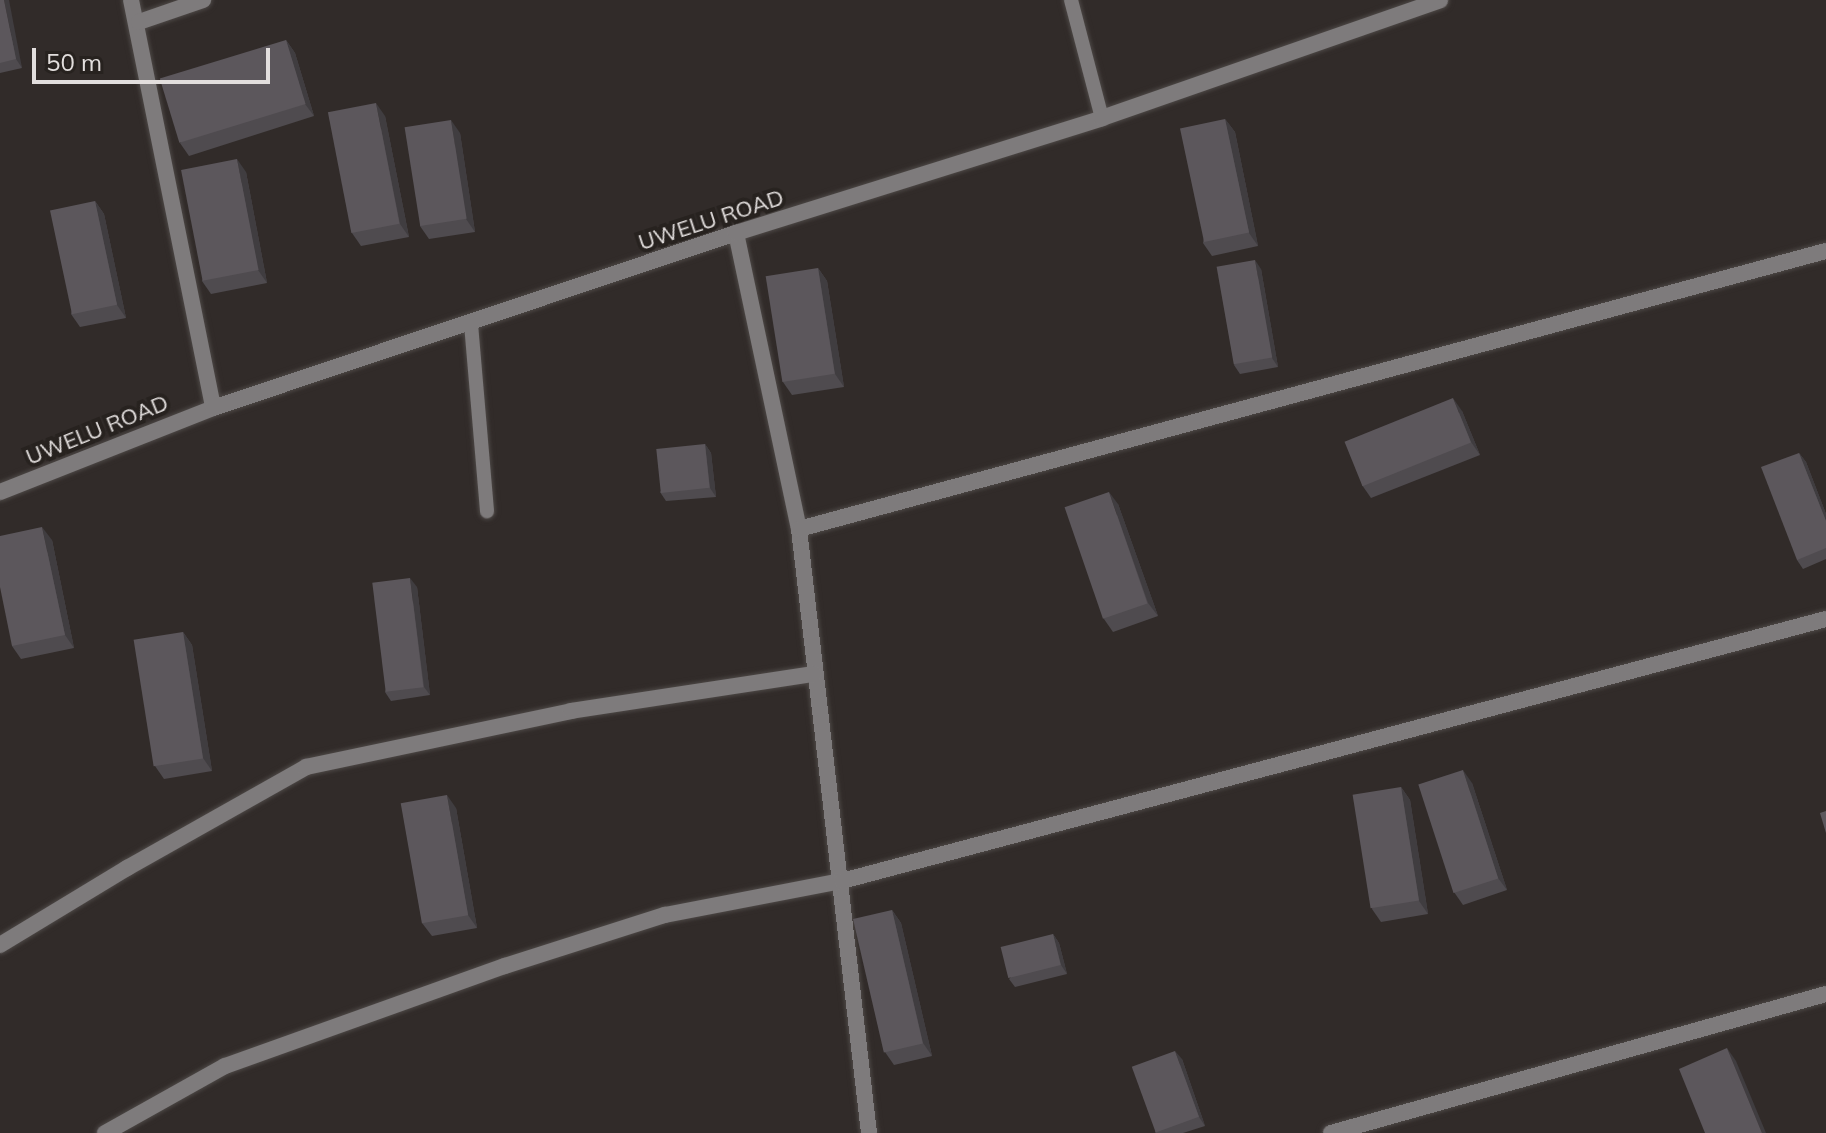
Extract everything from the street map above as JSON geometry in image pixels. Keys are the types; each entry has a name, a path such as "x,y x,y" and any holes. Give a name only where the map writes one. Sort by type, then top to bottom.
{"street":[{"path":"131,0 139,22 213,408"},
{"path":"139,22 203,0"},
{"name":"UWELU ROAD","path":"0,492 213,408 736,233 1102,118 1440,0"},
{"path":"736,233 799,529 869,1133"},
{"path":"799,529 1826,251"},
{"path":"105,1133 225,1066 505,966 665,915 842,881 1826,619"},
{"path":"0,945 127,868 306,767 571,711 814,674"},
{"path":"1331,1133 1826,994"}],"lane":[{"path":"1071,0 1102,118"},
{"path":"471,324 487,511"}],"building":[{"path":"0,0 4,0 16,59 0,63"},
{"path":"286,40 306,104 179,143 160,79"},
{"path":"376,103 399,224 351,233 328,112"},
{"path":"1225,119 1249,232 1204,242 1180,129"},
{"path":"451,120 467,219 420,226 405,127"},
{"path":"237,159 259,270 203,281 181,170"},
{"path":"95,201 117,305 72,314 50,211"},
{"path":"1255,260 1272,357 1234,364 1217,267"},
{"path":"818,268 835,374 782,382 766,276"},
{"path":"1453,398 1471,443 1363,486 1345,442"},
{"path":"705,444 710,488 661,493 656,449"},
{"path":"1799,453 1826,521 1826,548 1797,560 1761,467"},
{"path":"1109,492 1147,604 1103,619 1065,507"},
{"path":"42,527 65,635 12,646 0,587 0,536"},
{"path":"410,578 423,687 386,692 372,583"},
{"path":"183,632 203,758 154,766 134,640"},
{"path":"1463,770 1498,878 1454,893 1418,785"},
{"path":"1401,787 1419,901 1371,908 1353,795"},
{"path":"447,795 468,915 422,923 401,803"},
{"path":"1826,811 1826,833 1820,813"},
{"path":"892,910 923,1043 884,1052 853,919"},
{"path":"1053,934 1061,965 1008,978 1001,947"},
{"path":"1727,1048 1762,1133 1705,1133 1679,1069"},
{"path":"1175,1051 1199,1117 1156,1133 1132,1067"}]}
